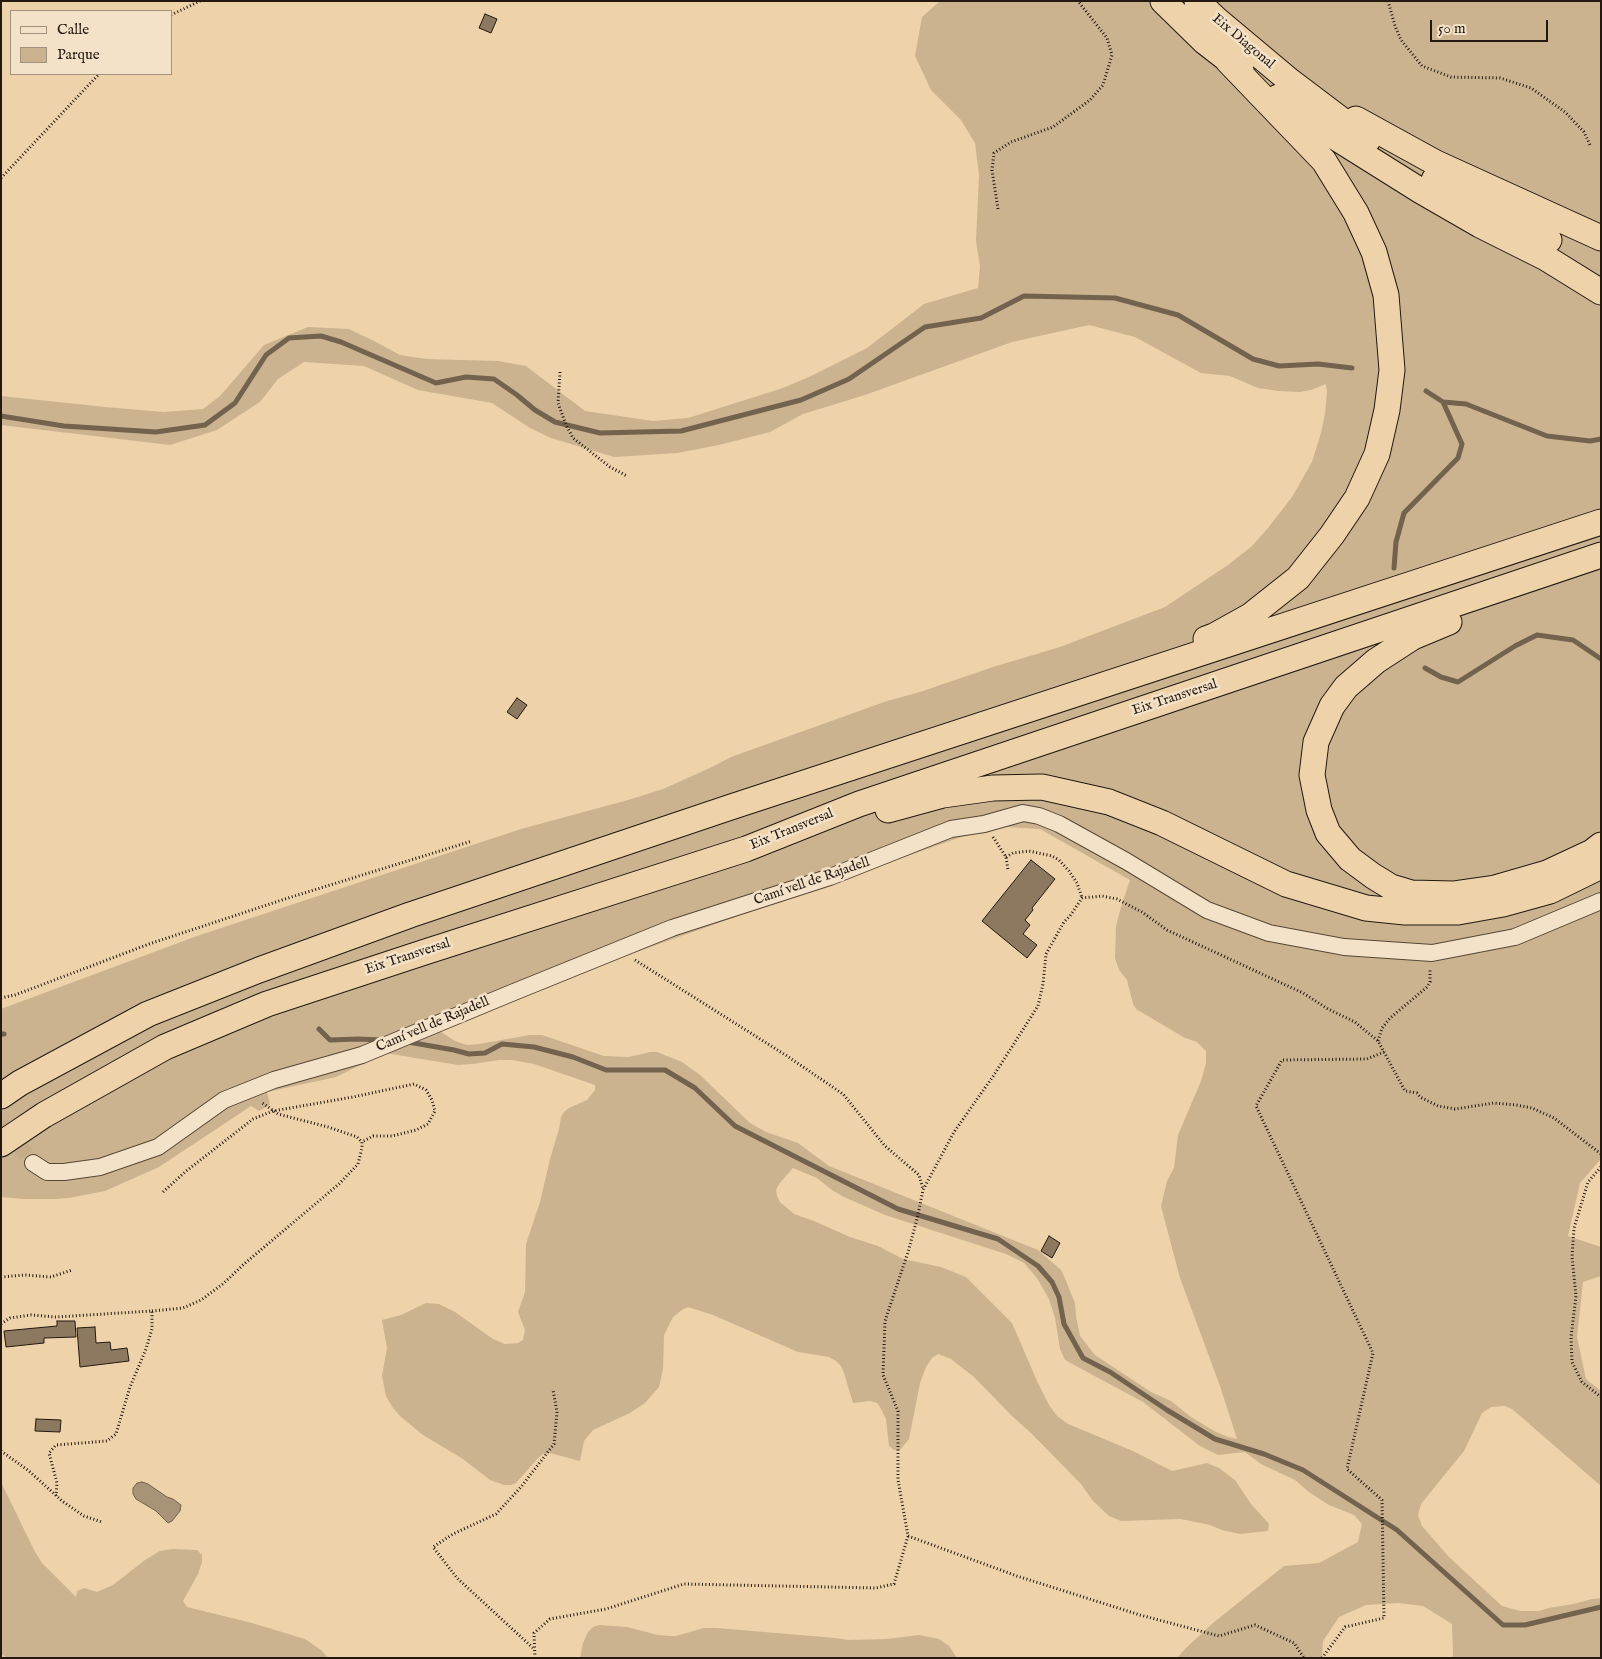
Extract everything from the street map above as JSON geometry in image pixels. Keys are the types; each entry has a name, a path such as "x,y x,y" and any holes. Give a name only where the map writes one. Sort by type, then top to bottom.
{"highway":[{"name":"Eix Diagonal","path":"1163,1 1205,42 1228,61"},
{"name":"Eix Diagonal","path":"1197,1 1290,81"},
{"path":"1228,61 1330,134 1421,191 1546,258 1601,292"},
{"path":"1103,686 1175,649 1214,636 1250,616 1298,578 1332,536 1357,498 1377,454 1387,410 1392,370 1386,295 1374,252 1356,213 1324,160 1228,61"},
{"path":"1290,81 1370,128 1436,163 1601,238"},
{"path":"1290,81 1366,139 1430,177 1555,243 1601,272"},
{"path":"1,1096 20,1083 148,1014 259,970 410,916 722,810 1601,522"},
{"name":"Eix Transversal","path":"1,1144 44,1115 165,1047 267,1004 746,849 859,804 1601,556"},
{"path":"1514,585 1483,608 1413,637 1376,661 1346,687 1332,706 1316,742 1312,776 1319,810 1328,833 1350,859 1373,876 1391,886 1411,892 1453,894 1496,888 1547,873 1592,852 1601,845"},
{"path":"746,849 943,795 993,788 1042,787 1108,802 1162,823 1286,884 1366,908 1405,912 1458,912 1503,904 1550,891 1601,866"}],"street":[{"name":"Camí vell de Rajadell","path":"32,1163 47,1172 100,1168 158,1147 224,1100 274,1080 362,1055 672,928 830,877 951,829 984,824 1023,813 1039,816 1059,824 1126,861 1207,910 1269,933 1344,947 1432,953 1515,937 1601,901"}],"path":[{"path":"172,15 200,1"},
{"path":"998,209 992,170 994,153 1011,142 1053,127 1090,100 1103,85 1112,54 1107,38 1078,1"},
{"path":"1388,1 1394,26 1401,40 1422,66 1451,77 1500,78 1531,88 1565,112 1584,132 1591,147"},
{"path":"1,178 98,75"},
{"path":"560,372 558,403 573,438 610,467 627,476"},
{"path":"984,824 1006,857 1008,870"},
{"path":"1,998 15,995 176,935 472,841"},
{"path":"1006,857 1029,851 1052,856 1059,860 1069,871 1082,898"},
{"path":"1082,898 1102,896 1117,899 1142,912 1167,930 1303,993 1328,1009 1355,1022 1378,1041 1404,1090 1417,1093 1420,1097 1438,1106 1450,1108 1494,1104 1516,1104 1532,1108 1554,1118 1601,1154"},
{"path":"535,1658 534,1634 550,1619 606,1609 684,1584 876,1588 894,1584 908,1536 898,1480 898,1411 883,1375 885,1321 910,1244 923,1190 954,1132 1038,1006 1043,984 1046,954 1064,922 1082,898"},
{"path":"620,949 843,1094 885,1146 919,1175 923,1190"},
{"path":"1378,1041 1382,1028 1390,1018 1428,987 1432,953"},
{"path":"1322,1658 1345,1627 1384,1618 1382,1500 1347,1470 1373,1353 1256,1106 1282,1060 1367,1059 1384,1052"},
{"path":"164,1192 185,1172 252,1119 273,1111 414,1084 426,1090 432,1100 435,1111 428,1124 416,1130 392,1136 373,1136 362,1142"},
{"path":"266,1106 278,1114 328,1127 356,1137 362,1142"},
{"path":"1,1324 10,1318 31,1315 56,1317 183,1308 202,1300 339,1184 358,1164 362,1142"},
{"path":"1601,1167 1588,1182 1574,1228 1572,1257 1576,1296 1571,1338 1572,1362 1582,1382 1601,1398"},
{"path":"1,1277 25,1275 51,1277 72,1270"},
{"path":"56,1496 57,1483 49,1453 56,1445 108,1441 116,1434 130,1387 152,1329 152,1311"},
{"path":"534,1648 457,1578 433,1547 453,1534 496,1514 521,1487 554,1444 557,1412 553,1390"},
{"path":"1,1451 30,1471 56,1496 84,1516 102,1522"},
{"path":"908,1536 1017,1576 1140,1615 1210,1634 1219,1636 1255,1625 1294,1643 1304,1658"}],"green space":[{"path":"940,1 1601,1 1601,1159 1580,1183 1568,1236 1601,1247 1601,1276 1583,1282 1577,1337 1586,1379 1601,1391 1601,1486 1512,1409 1505,1406 1491,1407 1482,1413 1464,1451 1421,1504 1418,1515 1422,1526 1449,1557 1502,1606 1520,1611 1539,1611 1601,1598 1601,1658 1452,1658 1452,1624 1423,1606 1398,1603 1366,1605 1339,1617 1323,1641 1322,1658 1177,1658 1213,1623 1284,1566 1319,1563 1358,1542 1362,1524 1354,1515 1329,1505 1295,1480 1261,1464 1245,1452 1218,1455 1200,1446 1143,1402 1065,1360 1060,1349 1055,1318 1049,1299 1037,1278 1024,1263 1006,1254 885,1215 844,1197 817,1178 793,1168 776,1190 780,1202 794,1214 850,1237 878,1246 903,1259 941,1267 966,1277 1012,1323 1037,1381 1057,1416 1068,1424 1133,1451 1172,1471 1207,1463 1219,1468 1235,1480 1251,1504 1269,1524 1268,1531 1240,1534 1181,1519 1121,1521 1109,1516 1093,1501 1081,1484 974,1377 951,1359 938,1354 932,1358 926,1367 920,1383 909,1439 900,1450 894,1450 889,1446 886,1419 880,1407 877,1403 870,1401 853,1403 844,1373 836,1361 829,1357 798,1352 713,1315 688,1307 673,1317 664,1335 663,1369 659,1387 645,1403 630,1413 593,1430 584,1441 580,1461 550,1453 543,1454 516,1483 504,1485 490,1480 463,1459 423,1435 393,1408 386,1396 382,1376 387,1348 382,1320 401,1315 426,1303 439,1304 455,1312 493,1339 505,1344 518,1343 523,1340 525,1330 518,1312 525,1292 526,1244 540,1202 561,1117 569,1108 587,1100 595,1090 595,1085 534,1064 499,1060 458,1065 385,1053 336,1077 267,1092 270,1105 259,1111 251,1106 159,1167 105,1191 55,1199 1,1197 1,1009 197,936 521,829 663,789 731,757 887,701 1060,647 1165,607 1228,565 1252,546 1268,528 1292,497 1312,462 1325,414 1326,384 1300,392 1258,388 1230,376 1201,373 1135,337 1089,325 1012,342 865,395 803,414 770,432 677,453 614,457 551,438 530,428 492,403 418,390 364,366 304,362 278,379 260,402 217,430 170,445 1,425 1,396 164,412 203,409 220,396 264,345 308,327 349,329 400,355 426,359 498,361 526,366 585,411 653,421 688,418 783,388 809,377 867,348 924,304 978,288 980,266 976,241 979,175 975,143 961,120 931,90 915,56 922,17","holes":["1007,827 1040,829 1130,880 1116,926 1115,958 1119,970 1127,980 1133,1004 1136,1009 1185,1038 1197,1042 1206,1051 1206,1063 1201,1081 1178,1135 1174,1168 1167,1181 1161,1206 1180,1278 1220,1386 1237,1439 1216,1432 1191,1417 1171,1401 1151,1392 1095,1355 1080,1336 1075,1303 1061,1270 1038,1250 829,1166 798,1143 766,1132 750,1123 700,1075 682,1062 657,1052 629,1057 604,1056 542,1035 530,1035 467,1045 455,1041 440,1031 614,960 961,837"]},
{"path":"1,1482 42,1563 76,1597 77,1591 84,1588 97,1592 113,1585 160,1551 173,1549 197,1550 202,1555 202,1562 198,1574 183,1601 187,1607 252,1623 305,1639 321,1650 328,1658 7,1658 1,1654"},
{"path":"599,1625 627,1627 670,1636 704,1628 848,1640 887,1639 919,1635 939,1639 949,1646 957,1658 580,1658 583,1643 588,1632 593,1627"}],"shaded area":[{"path":"142,1482 181,1505 180,1511 172,1521 168,1523 156,1511 136,1499 133,1494 133,1488 137,1483"}],"building":[{"path":"485,14 497,19 491,33 479,28"},
{"path":"517,698 527,705 517,719 507,712"},
{"path":"1031,860 1055,879 1025,920 1030,925 1023,934 1037,945 1027,958 982,921"},
{"path":"1049,1236 1060,1243 1052,1258 1041,1251"},
{"path":"57,1321 75,1321 76,1337 44,1338 44,1343 6,1347 4,1331 57,1326"},
{"path":"95,1327 96,1343 110,1342 111,1350 127,1348 129,1361 80,1367 77,1328"},
{"path":"36,1419 61,1420 60,1432 35,1431"}],"waterway":[{"path":"1,416 64,426 156,432 205,425 235,403 266,355 289,338 321,336 341,342 436,383 466,377 494,379 535,410 555,422 600,433 681,431 801,400 849,379 925,327 981,318 1024,296 1115,298 1178,315 1253,359 1279,366 1318,364 1352,368"},
{"path":"1426,391 1443,402 1466,404 1547,436 1590,441 1601,439"},
{"path":"1394,568 1396,542 1404,513 1458,458 1462,444 1443,402"},
{"path":"1425,668 1441,677 1458,682 1515,646 1537,635 1573,640 1601,659"},
{"path":"319,1029 330,1040 382,1040"},
{"path":"408,1042 469,1054 485,1053 502,1044 534,1047 573,1057 606,1070 665,1070 695,1088 735,1126 898,1209 998,1239 1038,1266 1052,1282 1059,1297 1064,1324 1083,1358 1110,1372 1215,1439 1264,1454 1303,1470 1397,1530 1503,1625 1525,1625 1601,1607"}],"tunnel":[{"path":"1,1124 33,1163"}]}
